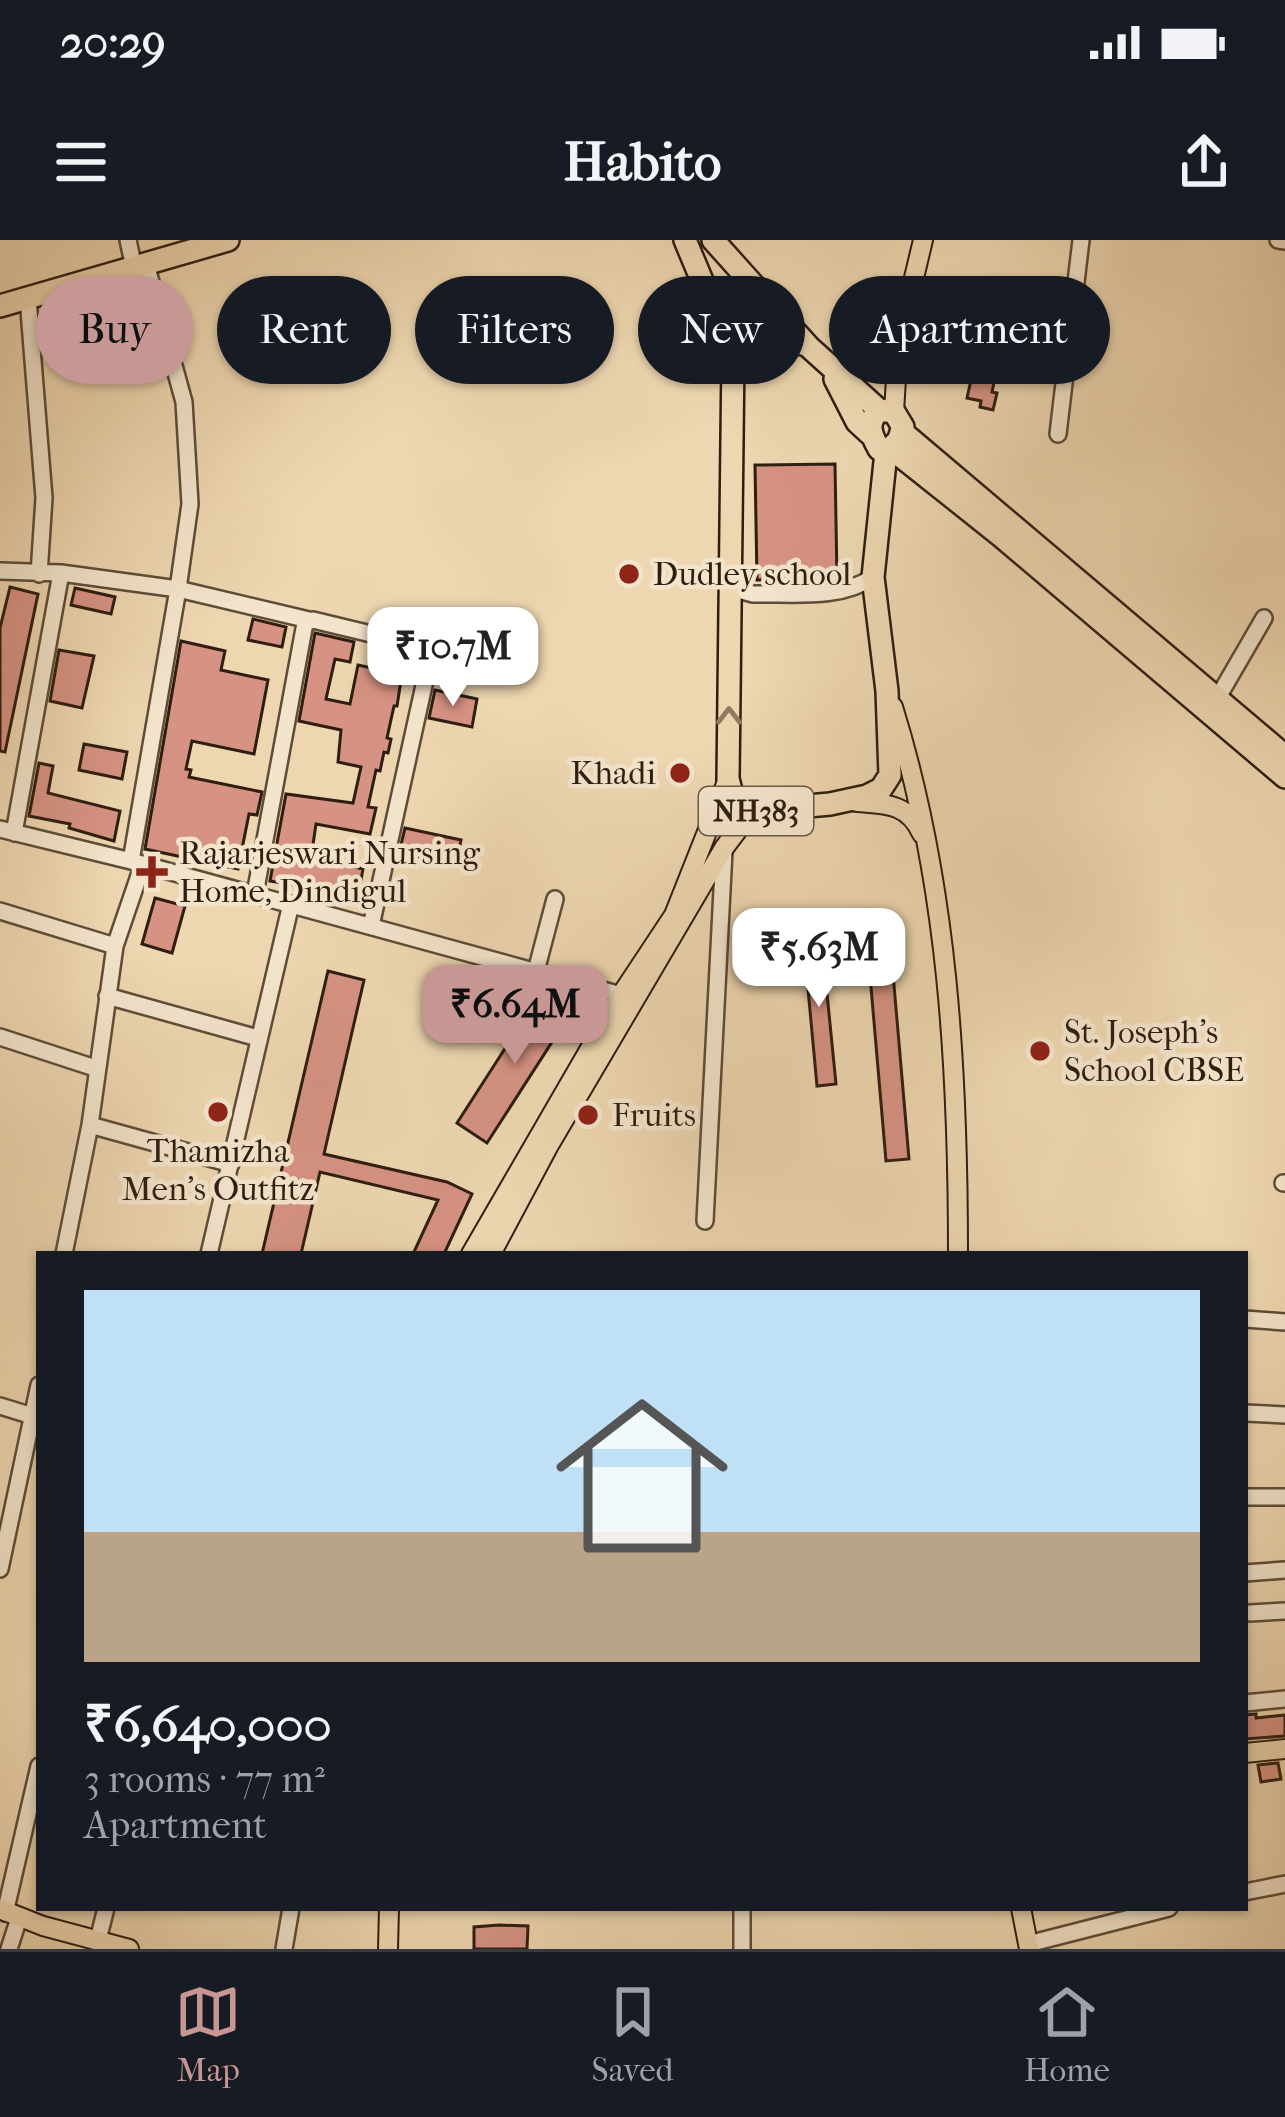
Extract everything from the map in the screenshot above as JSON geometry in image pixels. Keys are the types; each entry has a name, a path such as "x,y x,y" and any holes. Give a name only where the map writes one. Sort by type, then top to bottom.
{"highway":[{"path":"0,306 228,240"},
{"name":"NH383","path":"685,240 700,276"},
{"path":"713,240 937,484 1285,777"},
{"path":"805,346 816,352 857,422 879,449 891,431"},
{"name":"NH383","path":"733,384 728,779 732,794 752,811 846,801 881,789 890,775 887,691 873,577 891,431"},
{"path":"891,431 1285,756"},
{"path":"881,498 908,478 937,484"}],"main road":[{"path":"891,431 898,345 923,240"},
{"path":"887,691 918,788 949,988 958,1251"},
{"path":"492,1251 525,1172 621,995 674,915 728,779"},
{"path":"846,801 904,808 916,818 929,850"},
{"path":"473,1251 724,848 752,811"},
{"path":"1248,1753 1285,1749"},
{"path":"388,1949 389,1911"},
{"path":"1022,1911 1028,1947"},
{"path":"8,1913 114,1946"}],"street":[{"path":"65,1251 90,1125 115,946 137,862 190,504 184,402 128,240"},
{"path":"1058,434 1081,240"},
{"path":"28,298 44,498 39,574"},
{"path":"730,490 742,591 839,592 873,577"},
{"path":"0,572 61,573 178,589 425,646 431,652 371,926"},
{"path":"61,573 7,831 621,995"},
{"path":"1217,699 1264,618"},
{"path":"254,894 302,628 308,620"},
{"path":"705,1221 724,848"},
{"path":"536,971 555,899"},
{"path":"210,1251 291,904"},
{"path":"0,911 115,946"},
{"path":"107,996 258,1038"},
{"path":"0,1037 95,1068"},
{"path":"90,1125 231,1164"},
{"path":"1248,1319 1285,1322"},
{"path":"0,1406 36,1417 0,1569"},
{"path":"1248,1413 1285,1415"},
{"path":"1248,1497 1285,1497"},
{"path":"1248,1573 1285,1570"},
{"path":"1250,1613 1285,1611"},
{"path":"1248,1703 1285,1700"},
{"path":"9,1949 8,1913 36,1780"},
{"path":"1248,1891 1285,1884"},
{"path":"107,1911 114,1946"},
{"path":"284,1949 290,1911"},
{"path":"742,1911 742,1949"},
{"path":"1028,1947 1152,1911"}],"building":[{"path":"970,384 994,384 992,392 997,393 993,410 967,398"},
{"path":"835,464 837,579 757,580 755,465"},
{"path":"10,587 38,594 5,752 0,751 0,628"},
{"path":"75,588 115,597 111,614 71,605"},
{"path":"253,619 286,627 282,647 248,640"},
{"path":"315,633 354,642 350,662 335,659 326,699 350,704 358,665 381,670 385,650 405,655 388,753 384,752 380,771 376,770 368,807 376,808 370,834 316,824 311,858 363,869 357,901 270,881 286,794 353,803 361,767 338,762 341,730 299,721"},
{"path":"181,641 225,651 221,670 268,680 254,754 192,741 186,769 191,770 189,777 262,792 257,815 249,814 238,869 145,849"},
{"path":"59,650 94,656 82,708 50,701"},
{"path":"435,690 477,699 472,727 429,718"},
{"path":"84,744 127,752 122,779 79,770"},
{"path":"39,763 53,766 48,793 120,811 114,841 69,828 70,824 29,816"},
{"path":"405,828 461,840 456,865 399,853"},
{"path":"155,898 185,906 172,953 142,944"},
{"path":"821,933 836,1084 817,1086 803,935"},
{"path":"892,962 909,1159 886,1161 869,964"},
{"path":"328,971 364,980 324,1154 447,1182 472,1194 445,1251 414,1251 438,1200 320,1172 302,1251 263,1251"},
{"path":"542,991 572,1011 487,1143 457,1123"},
{"path":"1248,1715 1285,1715 1285,1736 1248,1739"},
{"path":"1278,1763 1281,1779 1261,1782 1258,1765"},
{"path":"528,1926 527,1949 474,1949 474,1927"}],"place":[{"name":"Dudley school","path":"629,574"},
{"name":"Khadi","path":"680,773"},
{"name":"Rajarjeswari Nursing Home, Dindigul","path":"152,872"},
{"name":"St. Joseph's School CBSE","path":"1040,1051"},
{"name":"Thamizha Men's Outfitz","path":"218,1112"},
{"name":"Fruits","path":"588,1115"}]}
